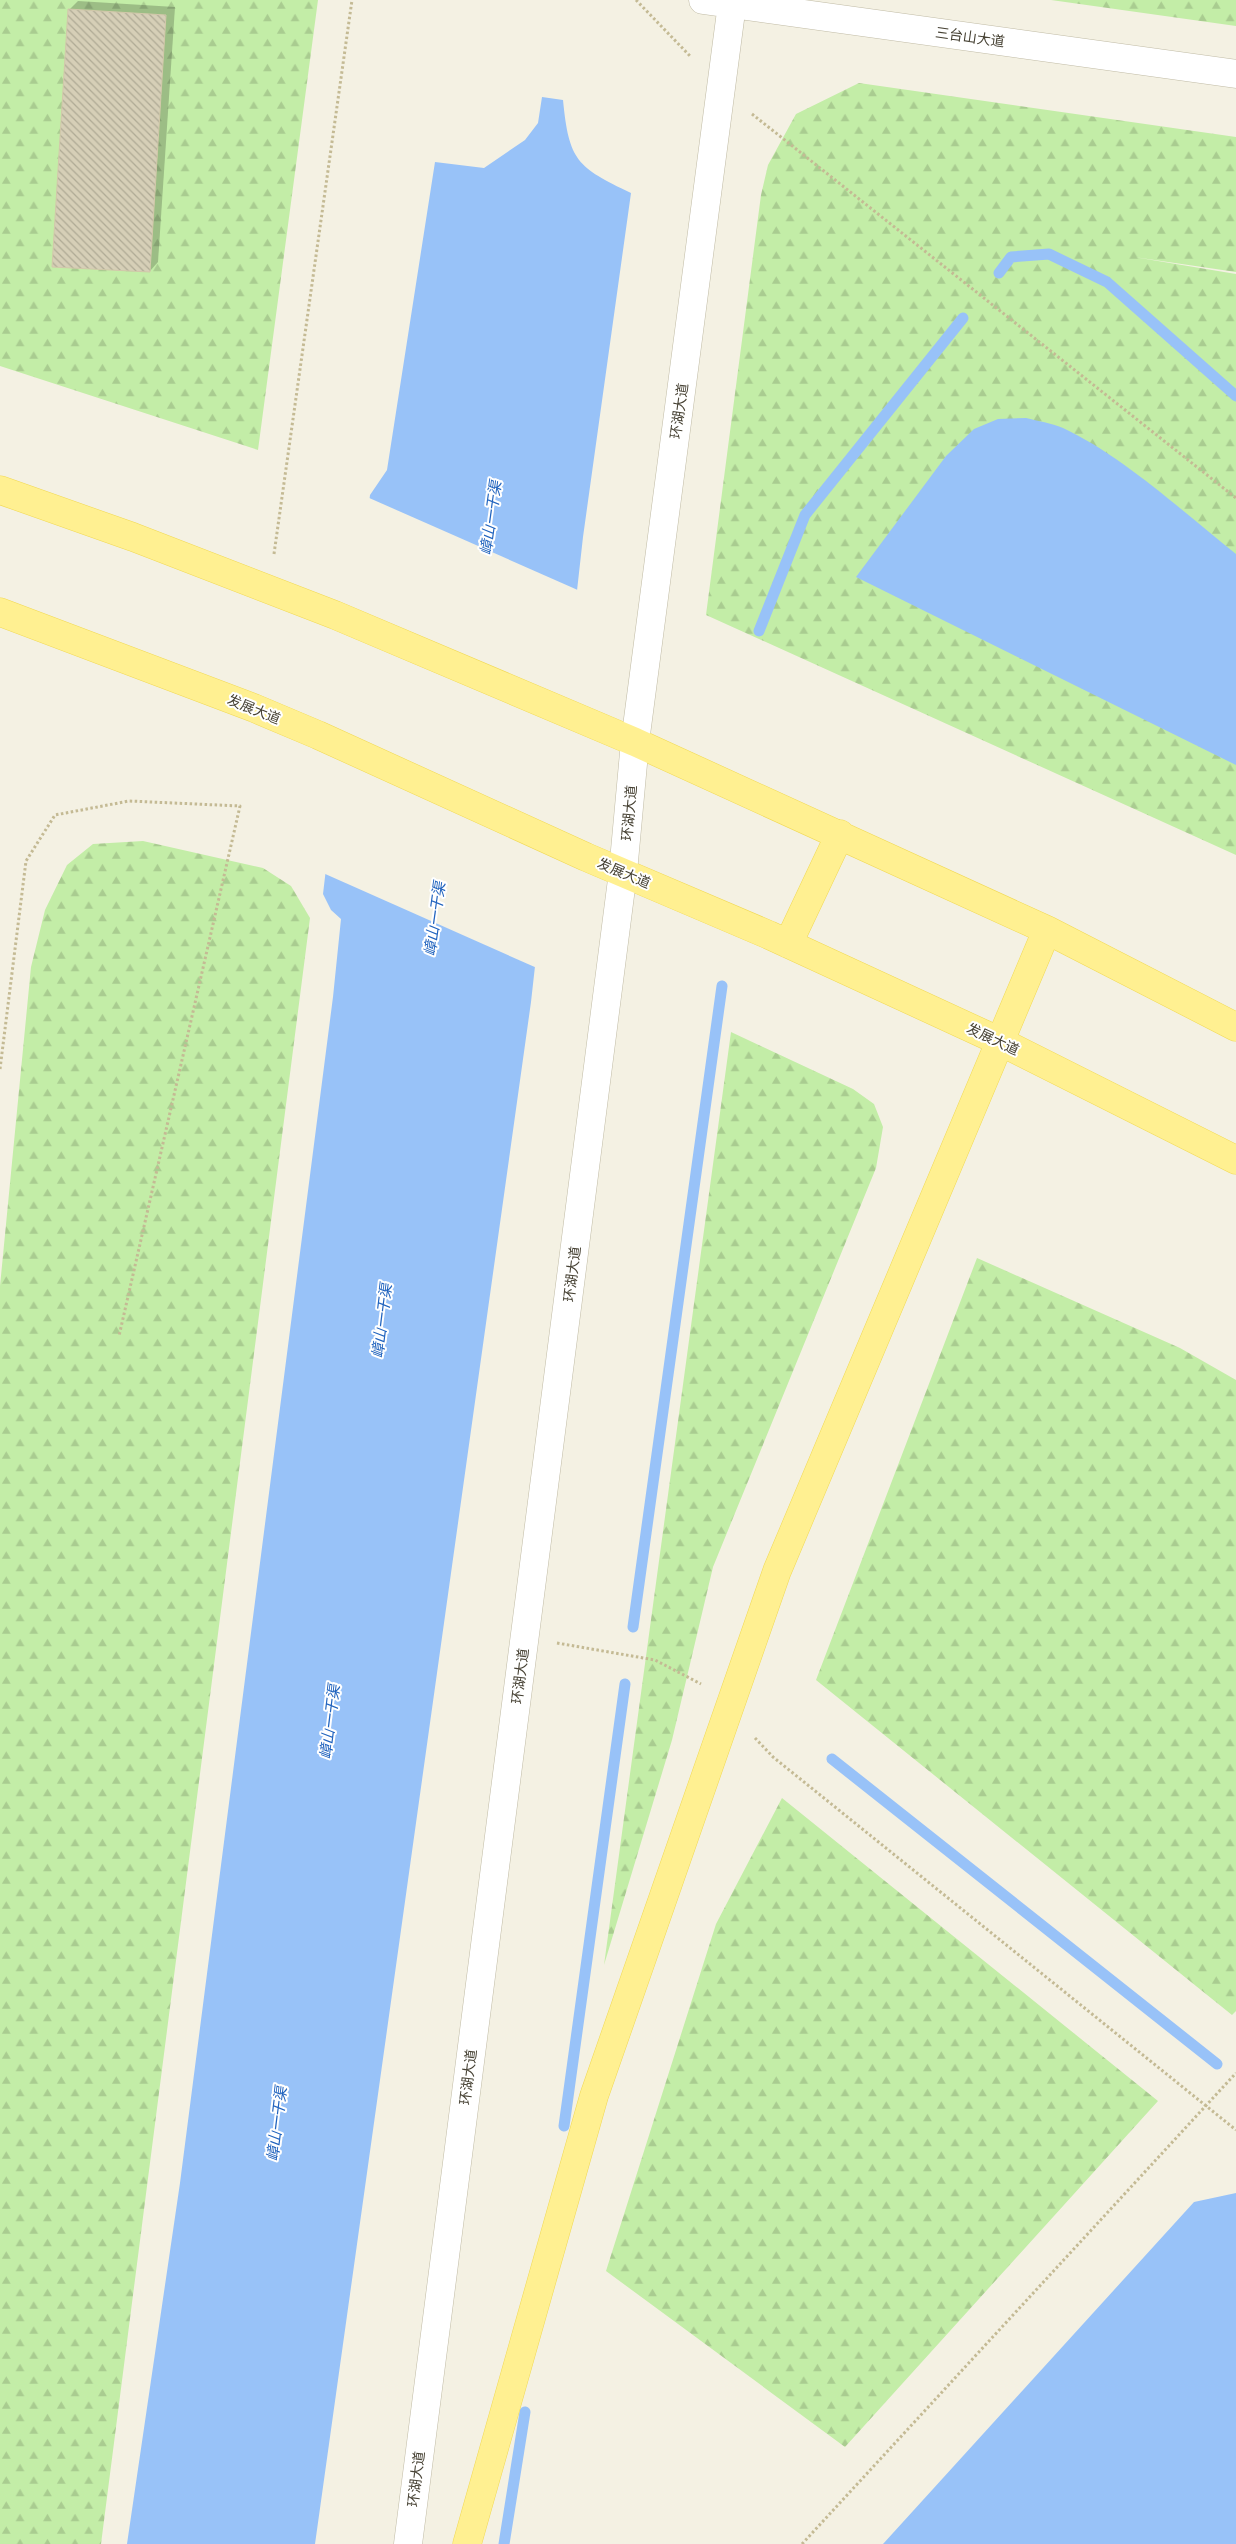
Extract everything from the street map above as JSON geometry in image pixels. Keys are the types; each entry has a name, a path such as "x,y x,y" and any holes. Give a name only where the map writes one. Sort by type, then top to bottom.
{"main road":[{"path":"0,490 270,589 636,742 1047,930 1236,1027"},
{"name":"发展大道","path":"0,612 245,704 318,735 586,857 788,944 999,1041 1236,1160"},
{"path":"788,944 840,834"},
{"path":"467,2544 594,2096 776,1572 1047,930"}],"street":[{"name":"三台山大道","path":"703,0 1236,74"},
{"name":"环湖大道","path":"408,2544 623,872 636,742 732,4"}],"path":[{"path":"270,589 352,0"},
{"path":"636,0 722,89 1236,498"},
{"path":"0,1070 26,861 55,815 129,800 240,806 119,1336"},
{"path":"525,1638 655,1660 695,1680 730,1706 745,1728 773,1758 1236,2130"},
{"path":"802,2544 1236,2073"}],"green space":[{"path":"0,0 318,0 258,450 0,366"},
{"path":"1051,0 1236,0 1236,26"},
{"path":"859,83 1236,137 1236,272 1134,257 1236,274 1236,855 706,615 761,195 768,165 796,114"},
{"path":"143,841 263,868 291,886 310,918 101,2544 0,2544 0,1286 31,967 45,910 67,865 93,844"},
{"path":"731,1032 853,1089 874,1104 883,1127 876,1168 713,1567 672,1740 604,1965"},
{"path":"977,1258 1180,1348 1236,1380 1236,2011 1232,2015 816,1680"},
{"path":"782,1798 1158,2101 845,2447 606,2271 716,1924"}],"water":[{"name":"嶂山一干渠","path":"542,97 563,100 569,137 579,160 598,176 631,193 583,537 531,1002 315,2544 127,2544 180,2183 333,997 341,919 331,910 323,894 370,495 387,470 435,162 484,168 525,140 538,123"},
{"path":"1026,418 1063,428 1108,454 1152,486 1236,554 1236,765 856,577 946,456 974,429 998,419"},
{"path":"1236,2193 1236,2544 883,2544 1194,2202"}],"pier":[{"path":"367,497 580,591 537,968 323,873"}],"building":[{"path":"68,9 166,15 150,272 52,267"}],"waterway":[{"path":"999,273 1011,257 1049,254 1107,282 1236,396"},
{"path":"759,631 805,515 963,318"},
{"path":"633,1627 722,986"},
{"path":"564,2126 625,1684"},
{"path":"832,1759 1217,2064"},
{"path":"504,2544 525,2412"}]}
